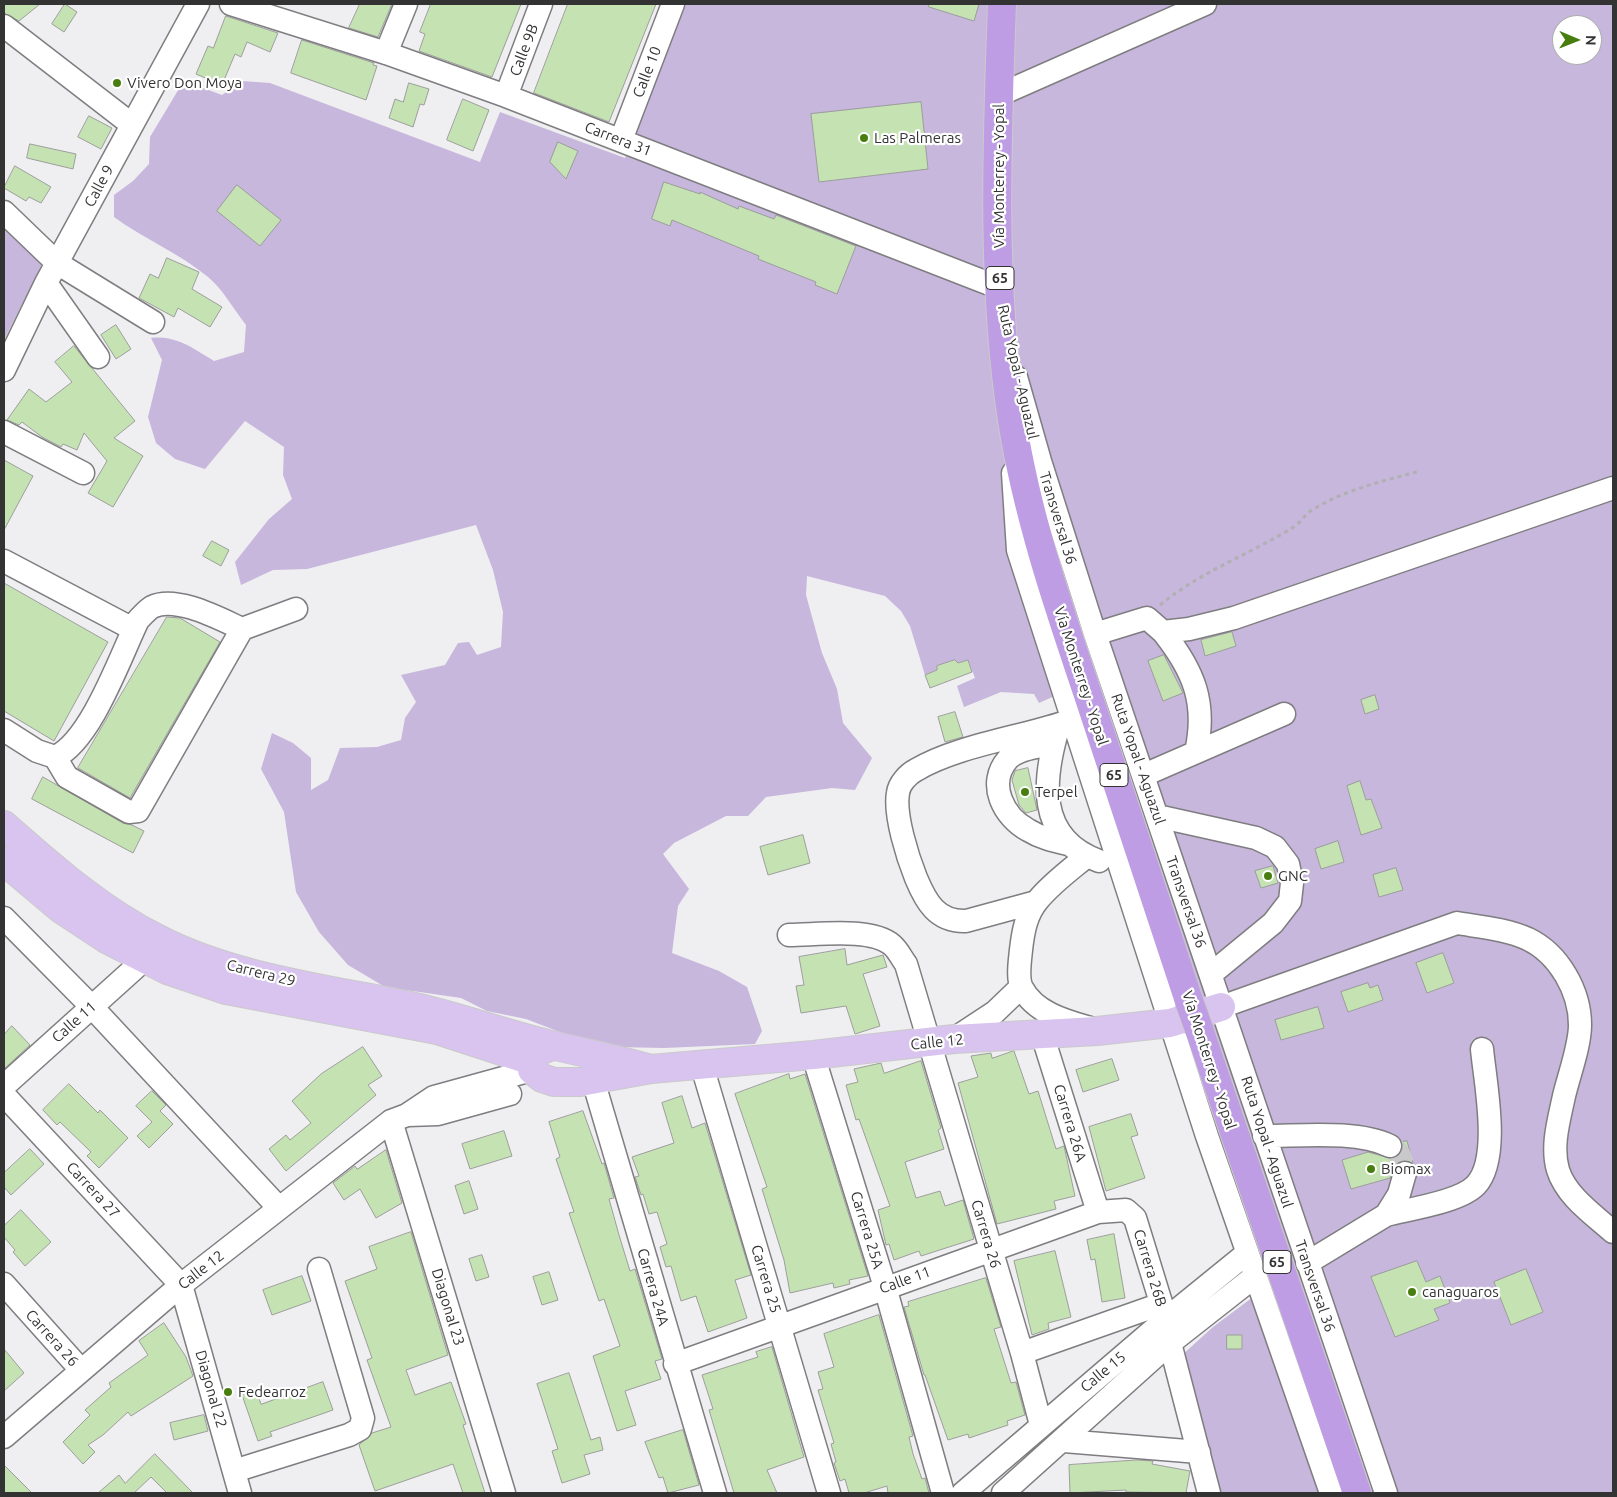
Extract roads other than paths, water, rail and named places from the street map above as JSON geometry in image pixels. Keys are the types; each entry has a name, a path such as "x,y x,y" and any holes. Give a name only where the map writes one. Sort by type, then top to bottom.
{"highway":[{"name":"Vía Monterrey - Yopal","path":"1000,298 1012,380 1012,421 1039,549 1189,1001 1357,1493"}],"main road":[{"name":"Carrera 29","path":"4,825 75,888 125,921 159,940 245,971 444,1013 543,1065 601,1055 651,1069"},
{"name":"Carrera 29","path":"4,861 61,909 108,940 167,970 226,990 436,1030 593,1080 651,1069"},
{"name":"Calle 12","path":"651,1069 813,1055 942,1040 1097,1031 1170,1023 1222,1007"}],"street":[{"path":"4,370 46,283 198,4"},
{"name":"Carrera 31","path":"231,4 386,53 506,96 621,140 1000,298"},
{"path":"386,53 406,4"},
{"name":"Calle 9B","path":"506,96 541,4"},
{"name":"Calle 10","path":"621,140 673,4"},
{"name":"Ruta Yopal - Aguazul","path":"1000,298 999,95 1002,4"},
{"path":"999,95 1205,4"},
{"path":"4,26 131,124"},
{"path":"4,212 57,263 153,322"},
{"path":"46,283 98,356"},
{"name":"Ruta Yopal - Aguazul","path":"1012,380 1095,634 1386,1493"},
{"name":"Transversal 36","path":"1012,380 1018,550 1061,730 1119,868 1246,1254 1331,1493"},
{"path":"4,432 83,473"},
{"path":"1095,634 1155,625 1189,629 1234,618 1613,488"},
{"path":"4,561 133,629"},
{"path":"54,757 66,752 86,729 133,629 138,620 152,607 164,604 178,604 242,629"},
{"path":"4,730 37,751 54,757 67,777 129,812 138,811 242,629 296,609"},
{"path":"1155,625 1179,652 1196,685 1200,708 1200,732 1196,752"},
{"path":"1144,775 1284,714"},
{"path":"1061,730 1008,759 1000,775 998,790 1002,807 1027,830 1045,838 1068,844 1087,856 1119,868"},
{"path":"1061,730 1047,778 1047,794 1050,811 1057,829 1068,844"},
{"path":"1036,902 966,921 944,918 935,912 925,900 910,864 897,809 898,792 903,781 914,770 944,757 1061,730"},
{"path":"1157,816 1256,838 1275,847 1288,864 1292,883 1290,901 1273,923 1210,974"},
{"name":"Transversal 36","path":"1157,816 1222,1007"},
{"path":"1087,856 1053,883 1036,902 1023,928 1021,987 1034,1003 1045,1011 1097,1031"},
{"path":"4,918 92,1007 279,1208"},
{"path":"1222,1007 1458,923 1497,929 1528,939 1552,957 1562,970 1578,1001 1580,1027 1556,1131 1558,1171 1568,1189 1581,1204 1613,1232"},
{"name":"Carrera 26","path":"789,935 859,934 877,937 893,946 906,964 942,1040 990,1249 1022,1352 1041,1425"},
{"name":"Calle 11","path":"4,1086 145,958"},
{"path":"942,1040 983,1021 1021,987"},
{"name":"Carrera 26A","path":"1042,1034 1098,1212"},
{"path":"1307,1263 1386,1215 1458,1196 1476,1184 1485,1167 1490,1140 1482,1049"},
{"name":"Carrera 25A","path":"813,1055 885,1288 943,1493"},
{"name":"Calle 12","path":"4,1437 181,1284 399,1118 434,1097 543,1065"},
{"name":"Carrera 25","path":"702,1066 829,1493"},
{"name":"Carrera 24A","path":"593,1080 675,1364 715,1493"},
{"name":"Carrera 27","path":"4,1095 181,1284"},
{"name":"Diagonal 23","path":"399,1118 504,1493"},
{"path":"1264,1136 1356,1137 1380,1141 1390,1146"},
{"path":"1386,1215 1399,1194 1405,1173"},
{"name":"Calle 11","path":"675,1364 990,1249 1098,1212 1126,1210 1135,1218"},
{"name":"Carrera 26B","path":"1135,1218 1164,1311"},
{"name":"Calle 15","path":"963,1493 1041,1425 1164,1311 1246,1254"},
{"path":"234,1471 349,1435 360,1429 363,1418 318,1269"},
{"name":"Calle 15","path":"1003,1493 1064,1441 1170,1343 1254,1277"},
{"name":"Carrera 26","path":"4,1284 81,1370"},
{"name":"Diagonal 22","path":"181,1284 240,1493"},
{"path":"1022,1352 1164,1311"},
{"path":"1170,1343 1209,1493"},
{"path":"1064,1441 1199,1452"},
{"path":"1018,1445 1032,1468"}],"tunnel":[{"path":"1390,1146 1399,1154 1405,1173"}],"place":[{"name":"Vivero Don Moya","path":"117,83"},
{"name":"Las Palmeras","path":"864,138"},
{"name":"Terpel","path":"1025,792"},
{"name":"GNC","path":"1268,876"},
{"name":"Biomax","path":"1371,1169"},
{"name":"canaguaros","path":"1412,1292"},
{"name":"Fedearroz","path":"228,1392"}]}
